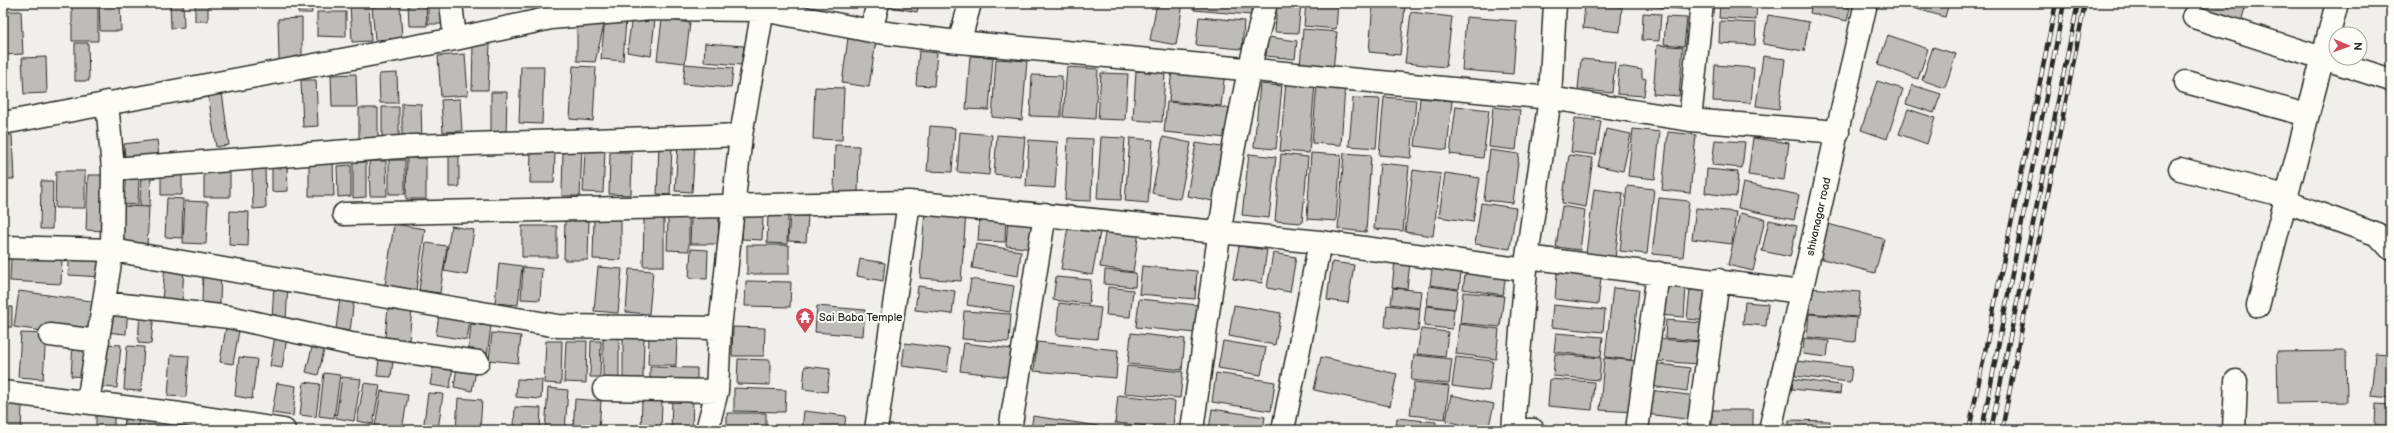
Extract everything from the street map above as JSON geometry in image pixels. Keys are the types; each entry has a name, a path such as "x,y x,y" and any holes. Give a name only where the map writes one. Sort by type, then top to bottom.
{"street":[{"path":"451,3 455,39"},
{"path":"870,31 878,3"},
{"path":"960,40 970,3"},
{"path":"1192,430 1220,232 1248,69 1266,3"},
{"path":"1520,430 1526,264 1550,98 1555,3"},
{"path":"1690,120 1702,3"},
{"name":"shivanagar road","path":"1770,430 1866,3"},
{"path":"2258,306 2337,3"},
{"path":"707,430 716,391 720,328 741,135 763,6"},
{"path":"3,123 107,102 455,39 551,18 643,9 763,6 870,31 1550,98 1690,120 1838,132"},
{"path":"2194,17 2391,80"},
{"path":"2186,82 2307,115"},
{"path":"88,402 112,250 113,169 107,102"},
{"path":"113,169 413,146 741,135"},
{"path":"2180,169 2285,198 2378,235 2391,249"},
{"path":"344,214 909,202 1045,214 1526,264 1658,273 1800,292"},
{"path":"876,430 909,202"},
{"path":"1010,430 1045,214"},
{"path":"1283,430 1320,242"},
{"path":"3,247 112,250 558,326 720,328"},
{"path":"1637,430 1658,273"},
{"path":"1698,430 1718,280"},
{"path":"105,302 229,318 351,344 478,362"},
{"path":"50,335 98,341"},
{"path":"2234,430 2236,381"},
{"path":"604,389 716,391"},
{"path":"3,392 88,402 179,422 284,430"}],"building":[{"path":"72,3 98,3 98,41 72,41"},
{"path":"99,3 120,3 121,31 100,31"},
{"path":"170,3 183,3 184,27 171,28"},
{"path":"195,3 208,3 208,21 195,21"},
{"path":"298,3 311,3 312,13 298,13"},
{"path":"350,3 369,3 371,41 352,42"},
{"path":"408,3 426,3 427,26 409,26"},
{"path":"428,3 446,3 447,24 428,24"},
{"path":"887,3 919,3 917,12 887,6"},
{"path":"982,3 1000,3 999,8"},
{"path":"1157,3 1183,3 1176,45 1150,40"},
{"path":"1195,3 1252,3 1251,15 1194,10"},
{"path":"1277,3 1301,3 1298,33 1275,32"},
{"path":"1306,3 1338,3 1336,29 1304,26"},
{"path":"1373,3 1405,6 1400,55 1369,52"},
{"path":"1497,3 1533,3 1532,8"},
{"path":"1650,3 1691,3 1691,10 1649,6"},
{"path":"1720,3 1757,3 1756,20 1719,18"},
{"path":"1812,3 1824,3 1850,8 1847,21 1810,13"},
{"path":"1896,3 1949,3 1945,17"},
{"path":"2210,3 2228,3 2245,7 2241,23 2207,13"},
{"path":"1585,4 1622,7 1620,32 1583,28"},
{"path":"400,5 402,38 375,40 372,7"},
{"path":"3,11 21,11 23,54 3,55"},
{"path":"317,12 346,12 346,37 317,36"},
{"path":"1411,12 1452,17 1446,67 1405,63"},
{"path":"1643,13 1661,14 1659,41 1642,40"},
{"path":"1768,15 1809,22 1804,51 1763,44"},
{"path":"632,16 655,19 651,56 627,52"},
{"path":"1199,17 1244,21 1242,49 1196,45"},
{"path":"1466,17 1517,21 1513,74 1462,70"},
{"path":"1666,17 1687,18 1684,46 1664,44"},
{"path":"302,18 302,59 279,60 278,19"},
{"path":"605,18 626,20 623,61 601,59"},
{"path":"662,19 690,23 685,63 657,60"},
{"path":"1720,21 1756,23 1755,45 1719,43"},
{"path":"577,25 604,25 595,62 577,61"},
{"path":"1303,29 1337,32 1333,70 1300,67"},
{"path":"849,30 877,34 869,87 842,83"},
{"path":"1888,35 1928,49 1918,79 1878,65"},
{"path":"1268,37 1297,41 1295,59 1266,56"},
{"path":"75,43 88,43 89,81 75,81"},
{"path":"705,43 744,46 742,65 704,62"},
{"path":"473,44 490,44 488,90 472,90"},
{"path":"1657,45 1683,47 1679,96 1653,94"},
{"path":"1933,47 1956,54 1945,88 1922,80"},
{"path":"919,51 937,53 934,86 916,85"},
{"path":"465,54 468,95 441,97 438,56"},
{"path":"970,56 993,57 989,110 966,109"},
{"path":"1763,56 1785,59 1779,109 1756,106"},
{"path":"46,57 47,93 24,94 22,58"},
{"path":"996,59 1027,61 1022,120 992,117"},
{"path":"1581,59 1615,62 1612,93 1578,89"},
{"path":"685,64 733,68 731,88 683,84"},
{"path":"1715,65 1754,68 1751,103 1713,101"},
{"path":"521,66 544,66 542,124 519,123"},
{"path":"573,66 596,67 593,121 570,119"},
{"path":"1619,66 1642,70 1642,78 1646,79 1644,96 1617,94"},
{"path":"1067,67 1098,69 1095,119 1063,117"},
{"path":"1172,67 1225,72 1221,106 1169,101"},
{"path":"1136,71 1165,73 1162,122 1133,120"},
{"path":"397,73 398,103 380,103 379,74"},
{"path":"1101,73 1128,74 1125,120 1098,119"},
{"path":"356,74 357,107 332,107 331,75"},
{"path":"1032,75 1062,76 1061,117 1030,116"},
{"path":"301,80 316,80 318,126 303,127"},
{"path":"1877,81 1903,89 1887,139 1861,130"},
{"path":"1286,82 1315,84 1309,153 1280,151"},
{"path":"1260,84 1282,86 1276,149 1254,147"},
{"path":"1317,85 1345,87 1341,145 1312,143"},
{"path":"1912,85 1941,94 1934,113 1906,104"},
{"path":"815,87 844,88 842,140 813,139"},
{"path":"222,92 229,145 216,147 208,94"},
{"path":"491,92 507,92 506,138 491,138"},
{"path":"1384,97 1416,100 1411,158 1379,155"},
{"path":"1353,98 1380,99 1376,148 1349,146"},
{"path":"1420,98 1452,101 1447,150 1415,146"},
{"path":"460,99 462,131 443,132 441,100"},
{"path":"1167,102 1231,108 1228,138 1164,132"},
{"path":"402,103 421,104 422,141 402,142"},
{"path":"1456,106 1489,110 1483,158 1450,154"},
{"path":"382,107 399,107 399,142 382,142"},
{"path":"1493,107 1520,110 1516,150 1489,147"},
{"path":"359,108 378,108 378,142 359,142"},
{"path":"1908,109 1935,118 1927,144 1899,134"},
{"path":"1575,118 1601,121 1596,155 1571,152"},
{"path":"930,126 955,128 952,172 927,171"},
{"path":"1606,129 1631,134 1623,171 1598,166"},
{"path":"1633,129 1660,132 1655,179 1628,176"},
{"path":"960,132 992,135 989,175 957,172"},
{"path":"1668,132 1696,135 1690,193 1662,190"},
{"path":"3,135 12,135 14,179 3,179"},
{"path":"997,135 1025,137 1021,177 994,174"},
{"path":"1101,137 1125,138 1121,200 1097,199"},
{"path":"1163,137 1191,143 1180,199 1152,193"},
{"path":"1068,138 1093,139 1091,201 1065,200"},
{"path":"1130,138 1153,140 1148,203 1125,201"},
{"path":"1753,138 1789,143 1784,180 1748,175"},
{"path":"157,140 159,156 125,159 124,144"},
{"path":"1029,140 1058,142 1055,188 1026,186"},
{"path":"1715,140 1745,142 1742,168 1712,165"},
{"path":"1196,143 1228,148 1218,202 1187,196"},
{"path":"678,145 695,146 692,192 675,191"},
{"path":"835,145 859,146 858,195 834,194"},
{"path":"659,146 672,147 670,195 657,194"},
{"path":"563,147 582,148 580,196 562,196"},
{"path":"585,149 605,150 603,193 583,192"},
{"path":"449,150 459,150 459,187 449,187"},
{"path":"1490,150 1519,154 1513,203 1484,200"},
{"path":"531,152 555,152 554,183 530,183"},
{"path":"610,152 632,152 631,195 609,194"},
{"path":"1311,153 1341,155 1336,221 1307,219"},
{"path":"1344,153 1371,155 1366,232 1338,229"},
{"path":"1249,154 1276,157 1269,218 1242,215"},
{"path":"1281,154 1308,157 1302,223 1275,221"},
{"path":"1569,155 1593,158 1586,207 1562,203"},
{"path":"407,158 426,158 426,199 406,199"},
{"path":"389,160 405,160 405,194 389,194"},
{"path":"369,161 386,161 387,196 370,196"},
{"path":"309,162 333,162 334,196 309,196"},
{"path":"353,162 366,162 366,197 353,198"},
{"path":"1380,163 1409,166 1403,231 1374,229"},
{"path":"272,164 287,164 288,191 272,192"},
{"path":"351,165 351,196 338,197 337,166"},
{"path":"252,167 265,167 266,208 253,209"},
{"path":"204,168 230,168 230,197 204,197"},
{"path":"161,169 182,170 182,195 161,195"},
{"path":"1707,169 1738,172 1736,197 1705,193"},
{"path":"1413,170 1441,174 1433,236 1405,232"},
{"path":"56,171 85,171 85,208 55,208"},
{"path":"1445,173 1480,178 1473,222 1439,217"},
{"path":"141,174 151,174 150,206 140,205"},
{"path":"88,175 108,175 106,231 86,230"},
{"path":"125,175 139,175 138,205 124,204"},
{"path":"41,181 53,181 52,229 40,229"},
{"path":"1743,183 1799,195 1794,220 1738,208"},
{"path":"1627,186 1654,189 1647,254 1620,251"},
{"path":"1594,189 1623,193 1615,258 1586,254"},
{"path":"167,198 183,199 182,238 165,237"},
{"path":"1659,198 1689,201 1683,257 1652,254"},
{"path":"185,201 208,202 206,244 183,243"},
{"path":"1481,203 1516,208 1510,249 1475,244"},
{"path":"121,206 149,207 147,247 120,246"},
{"path":"1562,206 1585,210 1580,250 1556,247"},
{"path":"1696,208 1736,212 1732,244 1692,239"},
{"path":"925,210 966,213 961,281 920,278"},
{"path":"980,210 1006,212 1005,242 978,241"},
{"path":"230,211 249,212 248,246 229,245"},
{"path":"1740,213 1765,219 1753,271 1728,265"},
{"path":"768,214 788,215 787,244 767,243"},
{"path":"743,216 763,216 762,240 742,239"},
{"path":"790,216 808,216 806,242 788,241"},
{"path":"668,217 689,217 689,251 667,250"},
{"path":"691,217 719,217 718,244 690,244"},
{"path":"594,218 621,219 621,260 593,259"},
{"path":"644,218 664,218 664,266 643,266"},
{"path":"565,219 589,219 588,260 564,260"},
{"path":"1008,219 1037,221 1035,249 1006,246"},
{"path":"1769,220 1797,226 1790,257 1762,251"},
{"path":"1069,221 1101,227 1092,275 1061,269"},
{"path":"394,224 425,229 416,290 385,285"},
{"path":"1828,224 1884,239 1875,273 1819,258"},
{"path":"451,226 474,230 467,275 444,271"},
{"path":"522,226 557,226 557,257 522,257"},
{"path":"1106,226 1139,231 1133,272 1100,267"},
{"path":"426,243 447,246 440,293 419,290"},
{"path":"976,244 1021,251 1018,276 972,268"},
{"path":"747,245 789,245 789,274 747,274"},
{"path":"1239,246 1267,250 1262,283 1233,279"},
{"path":"691,249 708,250 707,279 689,278"},
{"path":"70,253 103,255 101,277 68,275"},
{"path":"1273,253 1296,257 1290,292 1267,288"},
{"path":"11,256 62,258 61,284 10,281"},
{"path":"860,259 885,263 883,281 857,276"},
{"path":"1395,261 1410,263 1407,289 1392,287"},
{"path":"1433,261 1462,265 1459,289 1430,285"},
{"path":"1332,262 1354,265 1348,303 1327,300"},
{"path":"499,263 522,266 518,305 495,303"},
{"path":"165,265 184,267 182,303 162,301"},
{"path":"1142,266 1197,271 1195,299 1139,294"},
{"path":"523,267 542,269 540,300 521,299"},
{"path":"598,267 622,269 618,313 594,311"},
{"path":"203,268 221,269 220,304 202,303"},
{"path":"1466,268 1506,273 1503,295 1463,289"},
{"path":"629,269 653,271 649,314 626,312"},
{"path":"1105,270 1136,273 1135,287 1104,284"},
{"path":"1557,273 1601,277 1598,304 1555,299"},
{"path":"1056,277 1091,280 1089,304 1053,300"},
{"path":"971,279 1014,286 1010,312 967,305"},
{"path":"746,281 791,282 790,307 745,306"},
{"path":"274,283 288,284 286,321 272,320"},
{"path":"1661,285 1686,287 1684,317 1659,315"},
{"path":"918,286 955,291 952,314 915,310"},
{"path":"1429,286 1458,290 1455,309 1427,305"},
{"path":"1108,287 1133,290 1130,317 1106,315"},
{"path":"1393,288 1422,291 1420,308 1391,304"},
{"path":"1613,288 1639,290 1631,360 1605,357"},
{"path":"1809,288 1860,292 1858,317 1807,313"},
{"path":"1690,290 1710,292 1708,321 1687,319"},
{"path":"19,291 98,302 93,338 14,327"},
{"path":"1463,292 1504,296 1500,327 1460,323"},
{"path":"340,298 354,299 350,331 336,329"},
{"path":"1139,299 1198,305 1196,333 1136,327"},
{"path":"1745,302 1768,304 1766,326 1743,324"},
{"path":"1059,303 1101,308 1097,339 1056,335"},
{"path":"1234,305 1281,313 1275,345 1229,336"},
{"path":"1387,305 1420,309 1418,331 1385,327"},
{"path":"1553,305 1605,310 1603,332 1551,327"},
{"path":"107,306 128,308 126,334 105,332"},
{"path":"817,306 865,310 863,336 815,332"},
{"path":"1426,306 1454,309 1452,329 1424,326"},
{"path":"3,307 12,307 12,327 3,327"},
{"path":"388,307 412,309 409,340 385,338"},
{"path":"964,311 1011,314 1009,342 962,339"},
{"path":"140,312 154,313 151,344 138,343"},
{"path":"1809,314 1857,318 1855,342 1807,337"},
{"path":"439,315 470,320 467,340 436,335"},
{"path":"1666,320 1702,323 1701,341 1665,338"},
{"path":"227,322 240,325 233,364 220,362"},
{"path":"471,324 491,326 487,356 468,354"},
{"path":"1459,324 1499,329 1496,359 1456,354"},
{"path":"733,327 765,328 764,356 732,356"},
{"path":"3,329 6,329 4,371 3,371"},
{"path":"1421,329 1448,332 1445,357 1417,354"},
{"path":"21,333 46,334 43,379 18,377"},
{"path":"492,333 521,336 518,363 489,360"},
{"path":"1131,333 1185,339 1182,370 1128,364"},
{"path":"1556,333 1603,337 1601,357 1554,352"},
{"path":"275,336 287,338 282,368 270,366"},
{"path":"603,336 619,336 619,380 603,380"},
{"path":"649,336 677,337 676,365 648,365"},
{"path":"623,338 644,338 643,379 623,379"},
{"path":"1804,338 1829,341 1827,357 1803,354"},
{"path":"1658,339 1700,342 1698,364 1656,361"},
{"path":"546,341 562,341 561,384 544,383"},
{"path":"566,341 587,341 586,383 564,382"},
{"path":"591,341 601,341 600,377 590,377"},
{"path":"1223,341 1266,348 1261,375 1218,368"},
{"path":"1037,342 1118,350 1116,378 1034,371"},
{"path":"73,343 90,344 87,377 71,376"},
{"path":"313,343 325,346 318,375 306,372"},
{"path":"905,343 950,349 947,372 902,366"},
{"path":"964,343 1012,349 1009,377 960,371"},
{"path":"105,344 121,345 117,388 101,387"},
{"path":"127,346 144,347 141,391 124,390"},
{"path":"380,351 394,353 391,377 377,376"},
{"path":"2346,351 2347,402 2278,403 2277,352"},
{"path":"1555,354 1601,358 1599,380 1553,376"},
{"path":"2375,354 2391,355 2391,398 2371,396"},
{"path":"171,355 189,356 186,397 168,396"},
{"path":"1414,355 1452,359 1449,384 1411,380"},
{"path":"239,357 257,359 252,399 235,396"},
{"path":"1321,357 1397,374 1390,406 1314,390"},
{"path":"1456,357 1493,361 1489,391 1452,386"},
{"path":"1604,358 1639,361 1634,412 1600,410"},
{"path":"738,359 770,360 770,385 737,384"},
{"path":"1796,361 1852,367 1850,382 1795,376"},
{"path":"434,362 453,365 450,388 430,385"},
{"path":"1652,363 1690,368 1687,391 1649,386"},
{"path":"805,366 830,369 827,392 803,389"},
{"path":"1127,366 1183,372 1180,398 1124,393"},
{"path":"457,367 476,371 472,391 454,387"},
{"path":"650,367 697,368 697,381 650,381"},
{"path":"324,373 340,375 334,418 319,416"},
{"path":"1216,373 1275,382 1271,411 1212,402"},
{"path":"342,377 361,379 354,421 336,418"},
{"path":"517,379 542,380 541,399 516,397"},
{"path":"1550,379 1594,382 1592,410 1548,406"},
{"path":"1793,379 1841,385 1840,394 1792,389"},
{"path":"304,382 320,384 316,417 300,415"},
{"path":"1414,382 1449,386 1445,419 1410,415"},
{"path":"277,383 296,386 293,416 272,413"},
{"path":"364,383 380,385 373,424 357,421"},
{"path":"548,388 568,390 565,430 545,430"},
{"path":"734,388 786,390 785,412 734,411"},
{"path":"1650,390 1696,396 1693,420 1647,414"},
{"path":"381,391 408,395 402,430 375,426"},
{"path":"428,393 443,394 438,430 423,430"},
{"path":"1118,395 1175,401 1173,428 1115,423"},
{"path":"1451,395 1494,404 1488,430 1446,421"},
{"path":"458,398 482,400 480,430 456,430"},
{"path":"575,399 601,401 599,430 573,430"},
{"path":"672,399 693,399 692,430 671,430"},
{"path":"642,400 662,401 661,430 641,430"},
{"path":"3,404 22,405 21,430 3,430"},
{"path":"2376,404 2391,405 2391,426 2375,425"},
{"path":"515,407 541,408 540,428 514,427"},
{"path":"1212,409 1265,417 1263,430 1209,430"},
{"path":"1712,410 1753,410 1753,430 1712,430"},
{"path":"804,411 846,416 844,430 802,430"},
{"path":"96,412 114,414 114,430 96,430"},
{"path":"727,413 766,413 766,430 727,430"},
{"path":"1033,416 1098,426 1098,430 1031,430"},
{"path":"139,417 170,418 169,430 138,430"},
{"path":"125,418 139,419 138,430 124,430"},
{"path":"1397,418 1436,422 1435,430 1396,430"},
{"path":"1789,420 1830,421 1830,430 1789,430"}],"railway":[{"path":"1969,430 2056,3"},
{"path":"1982,430 2064,3"},
{"path":"1991,430 2078,3"},
{"path":"2002,430 2085,3"}],"place":[{"name":"Sai Baba Temple","path":"805,334"}]}
